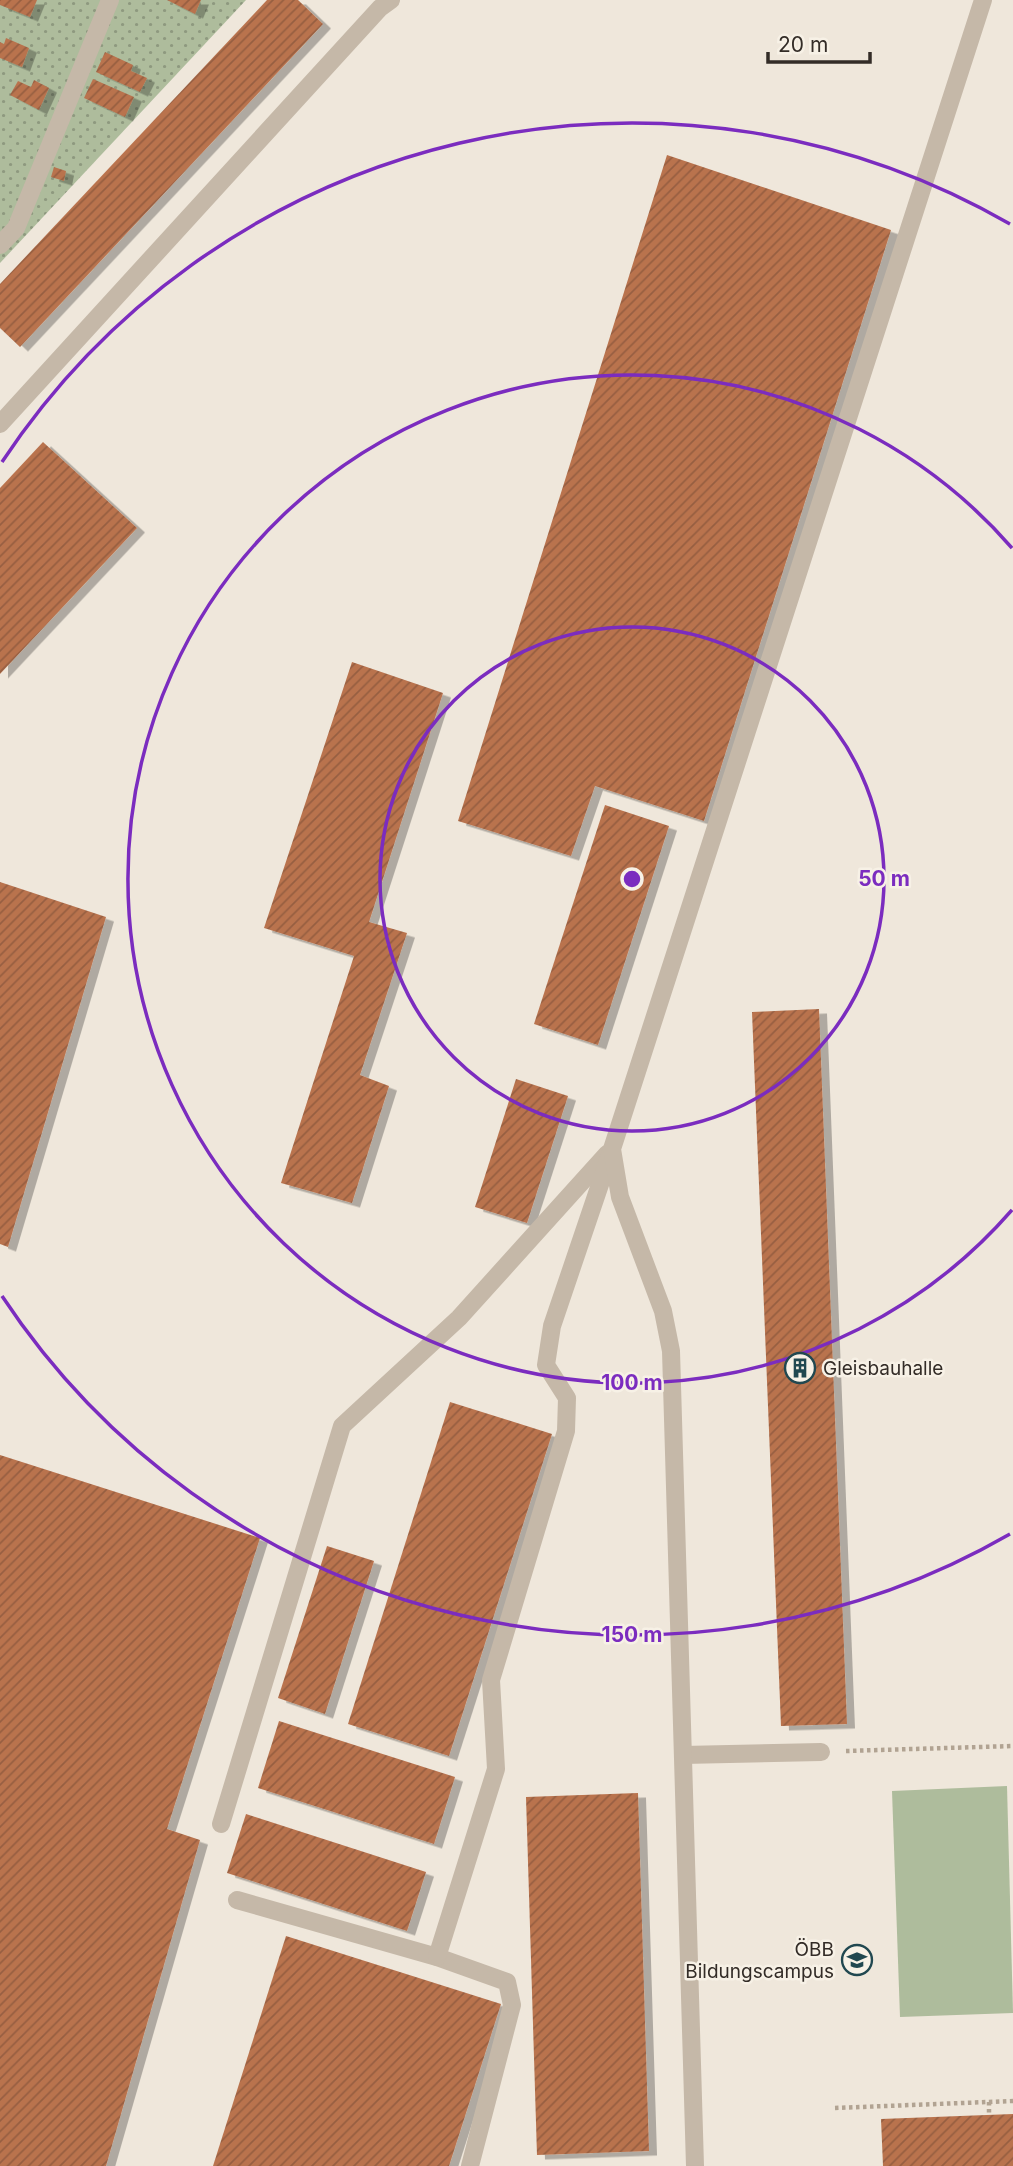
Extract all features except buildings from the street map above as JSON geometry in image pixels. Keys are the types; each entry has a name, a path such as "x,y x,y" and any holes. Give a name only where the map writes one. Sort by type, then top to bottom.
{"lane":[{"path":"0,245 16,228 110,0"},
{"path":"0,424 380,8 391,0"},
{"path":"438,1957 496,1769 491,1680 566,1431 567,1398 547,1365 552,1326 612,1149 983,0"},
{"path":"612,1149 620,1197 663,1311 671,1351 695,2166"},
{"path":"221,1824 342,1426 459,1318 612,1149"},
{"path":"683,1755 821,1752"},
{"path":"237,1900 438,1957 507,1982 512,2004 470,2166"}],"path":[{"path":"821,1752 1013,1746"},
{"path":"835,2108 1013,2101"},
{"path":"989,2102 989,2115"}],"green space":[{"path":"0,0 246,0 0,263"},
{"path":"1007,1786 1013,2013 900,2017 892,1791"}],"place":[{"name":"Gleisbauhalle","path":"800,1368"},
{"name":"ÖBB Bildungscampus","path":"857,1960"}]}
